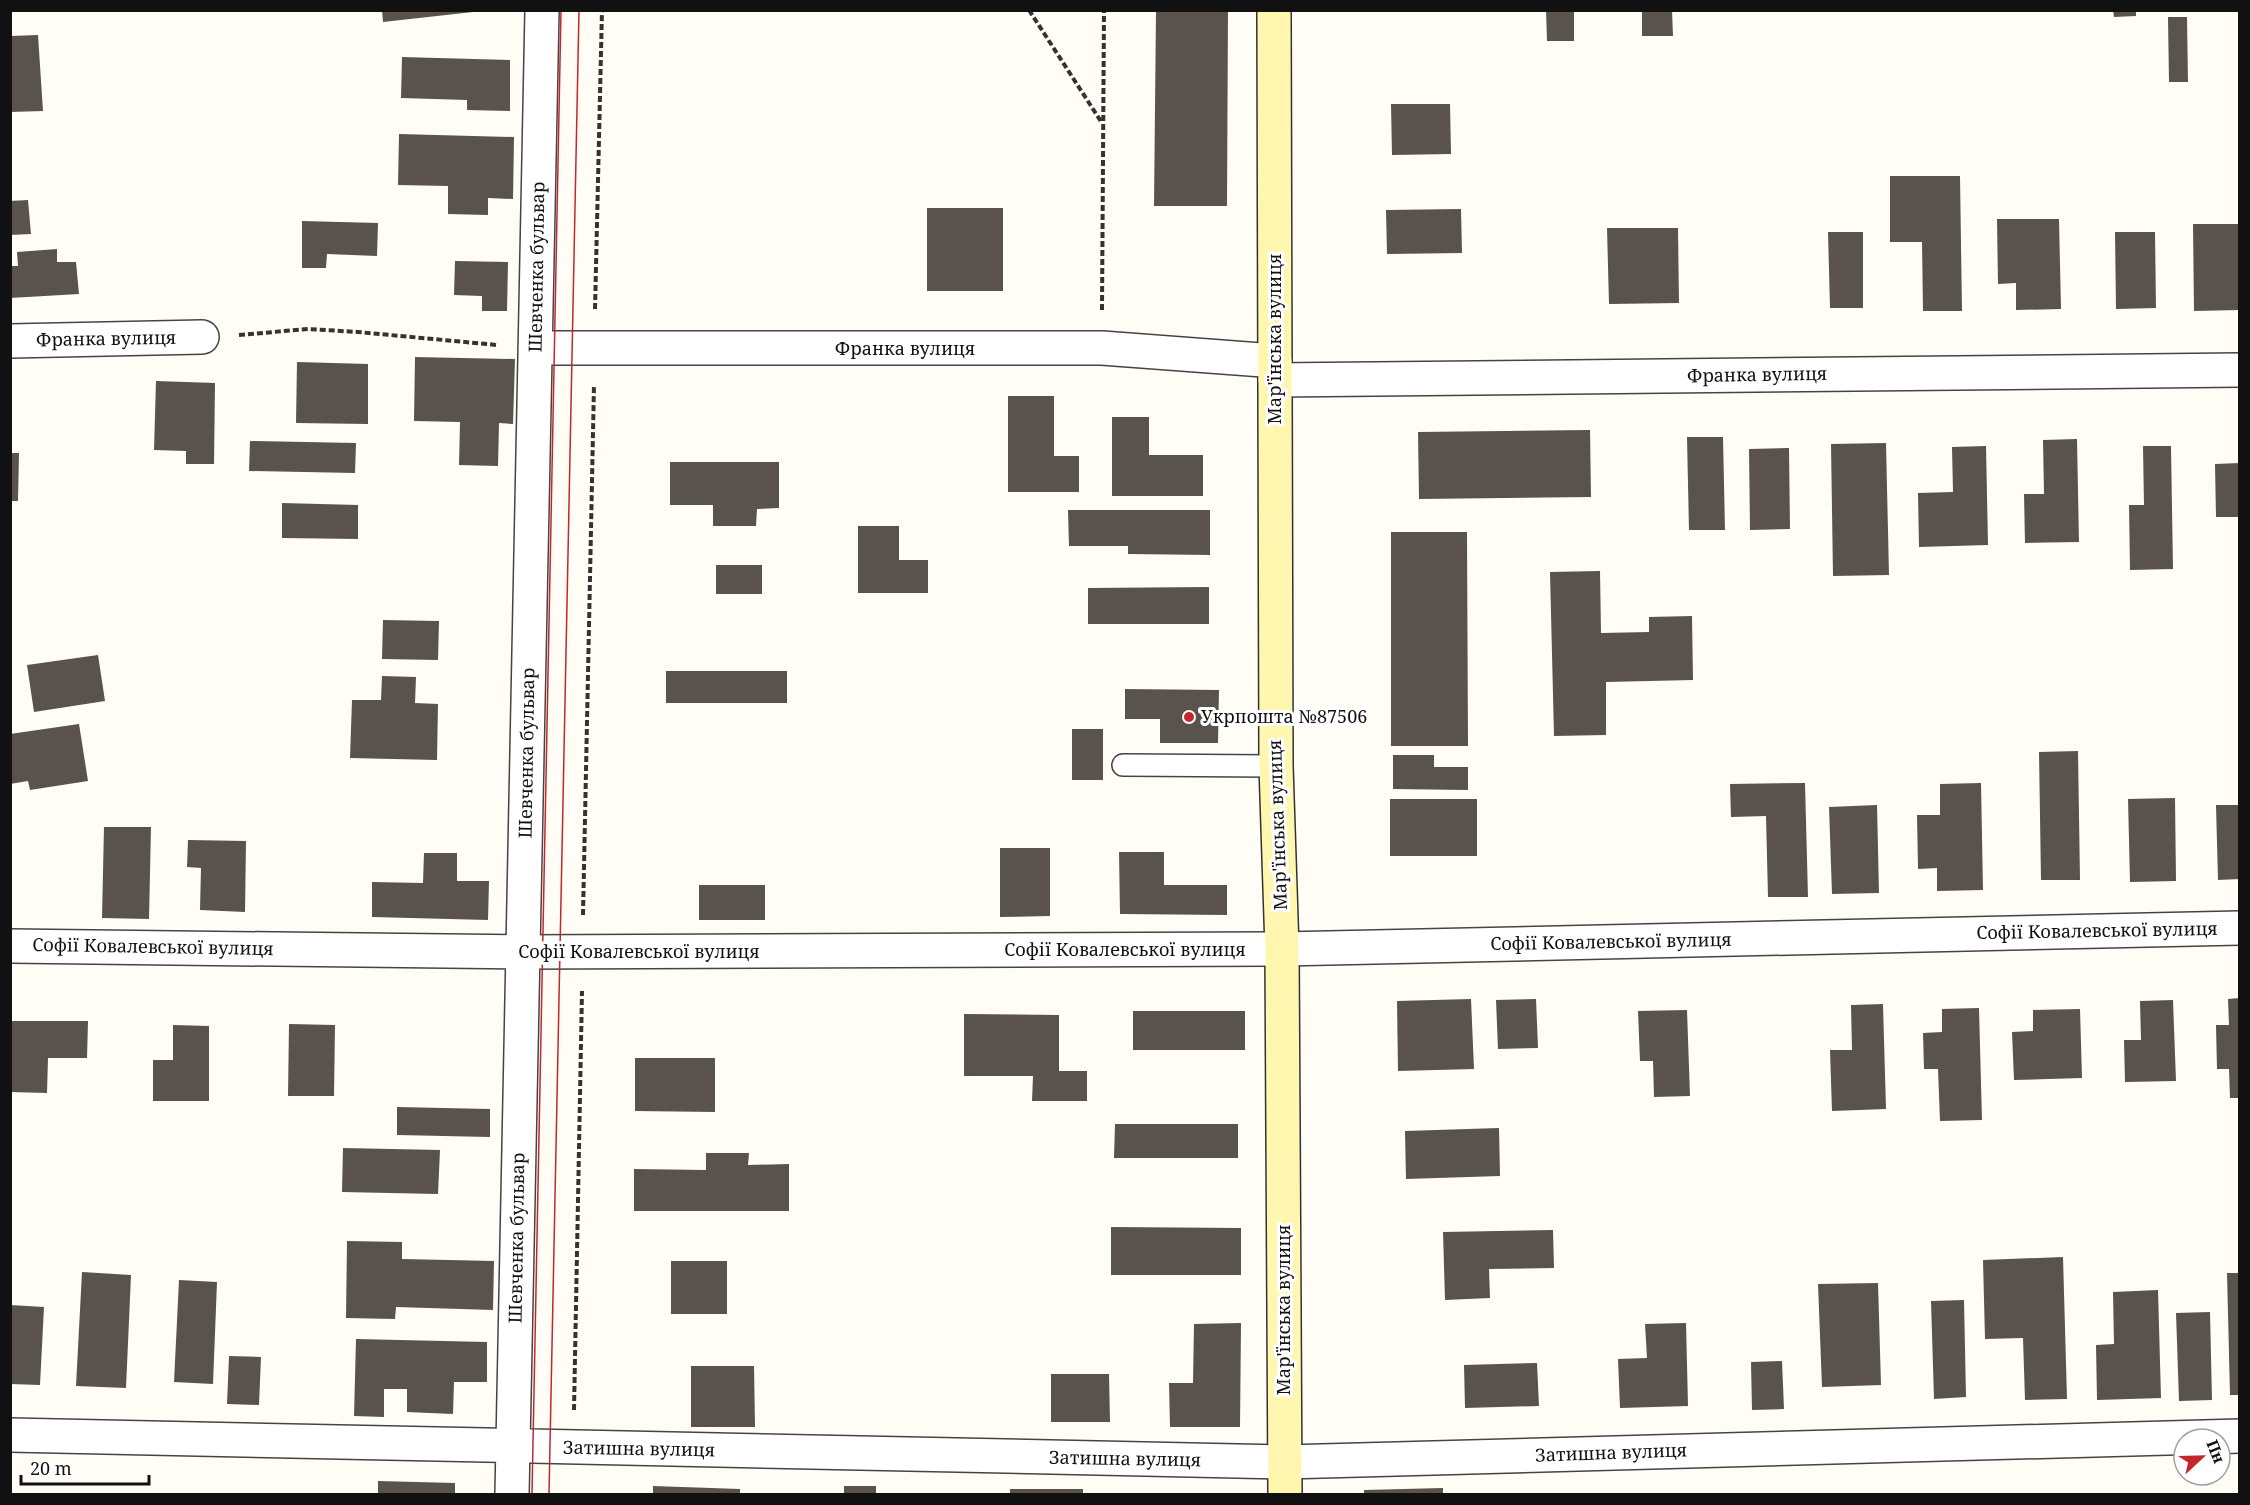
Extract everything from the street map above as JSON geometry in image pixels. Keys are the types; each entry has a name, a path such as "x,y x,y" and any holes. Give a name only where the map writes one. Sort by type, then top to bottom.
{"street":[{"name":"Шевченка бульвар","path":"512,1494 542,10"},
{"name":"Мар'їнська вулиця","path":"1274,10 1275,766 1282,949 1285,1494"},
{"name":"Франка вулиця","path":"10,341 202,337"},
{"name":"Франка вулиця","path":"536,348 1102,348 1275,371 2240,370"},
{"name":"Софії Ковалевської вулиця","path":"10,946 523,952 1282,949 2240,928"},
{"name":"Затишна вулиця","path":"10,1436 1285,1462 2240,1436"}],"lane":[{"path":"1123,765 1275,766"}],"path":[{"path":"573,1448 602,10"},
{"path":"1029,10 1104,125"},
{"path":"1102,348 1104,10"},
{"path":"202,337 308,329 536,348"}],"building":[{"path":"382,10 473,10 473,12 383,22"},
{"path":"1156,10 1228,10 1227,206 1154,206"},
{"path":"1546,10 1574,10 1574,41 1547,41"},
{"path":"1642,10 1672,10 1673,36 1642,36"},
{"path":"2113,10 2136,10 2136,16 2114,17"},
{"path":"2168,17 2187,17 2188,82 2169,82"},
{"path":"38,35 43,111 10,112 10,36"},
{"path":"402,57 510,60 510,111 467,110 467,100 401,98"},
{"path":"1391,104 1450,104 1451,154 1392,155"},
{"path":"399,134 514,137 513,199 488,198 488,215 448,214 448,186 398,185"},
{"path":"1890,176 1960,176 1962,311 1923,311 1922,242 1890,242"},
{"path":"28,200 31,234 10,235 10,201"},
{"path":"927,208 1003,208 1003,291 927,291"},
{"path":"1461,209 1462,253 1387,254 1386,210"},
{"path":"1997,219 2059,219 2061,309 2016,310 2016,283 1998,284"},
{"path":"302,221 378,223 377,256 327,254 326,268 302,268"},
{"path":"2193,224 2240,224 2240,310 2194,311"},
{"path":"1607,228 1678,228 1679,303 1609,304"},
{"path":"1828,232 1863,232 1863,308 1830,308"},
{"path":"2115,232 2155,232 2156,308 2116,309"},
{"path":"57,249 57,262 76,262 79,294 10,298 10,266 18,266 17,252"},
{"path":"455,261 508,262 507,311 482,311 482,296 454,295"},
{"path":"415,357 515,359 513,424 499,423 498,466 459,465 460,422 414,421"},
{"path":"297,362 368,364 368,424 296,423"},
{"path":"156,381 215,383 214,464 186,464 186,451 154,450"},
{"path":"1008,396 1054,396 1054,456 1079,456 1079,492 1008,492"},
{"path":"1112,417 1149,417 1149,455 1203,455 1203,496 1112,496"},
{"path":"1590,430 1591,497 1419,499 1418,432"},
{"path":"1687,437 1723,437 1725,530 1689,530"},
{"path":"2077,439 2079,542 2025,543 2024,494 2044,494 2043,440"},
{"path":"250,441 356,443 355,473 249,471"},
{"path":"1886,443 1889,575 1833,576 1831,444"},
{"path":"1986,446 1988,545 1919,547 1918,493 1953,492 1952,447"},
{"path":"2143,446 2171,446 2173,569 2130,570 2129,505 2144,505"},
{"path":"1789,448 1790,529 1750,530 1749,449"},
{"path":"10,453 19,453 18,501 10,501"},
{"path":"670,462 779,462 779,508 757,509 756,526 713,526 713,505 670,505"},
{"path":"2240,463 2240,517 2216,517 2215,464"},
{"path":"282,503 358,505 358,539 282,538"},
{"path":"1068,510 1210,510 1210,555 1128,554 1128,546 1069,546"},
{"path":"858,526 899,526 899,560 928,560 928,593 858,593"},
{"path":"1391,532 1467,532 1468,746 1391,746"},
{"path":"716,565 762,565 762,594 716,594"},
{"path":"1600,571 1601,633 1649,632 1649,617 1692,616 1693,680 1606,682 1606,735 1554,736 1550,572"},
{"path":"1209,587 1209,624 1088,624 1088,588"},
{"path":"383,620 439,621 438,660 382,659"},
{"path":"98,655 105,701 34,712 27,665"},
{"path":"666,671 787,671 787,703 666,703"},
{"path":"382,676 416,677 415,703 438,704 437,760 350,758 352,700 381,700"},
{"path":"1125,689 1219,690 1218,743 1160,743 1160,719 1125,719"},
{"path":"79,724 88,781 30,790 28,781 10,784 10,734"},
{"path":"1072,729 1103,729 1103,780 1072,780"},
{"path":"2078,751 2080,880 2041,880 2039,752"},
{"path":"1393,755 1434,755 1434,767 1468,767 1468,790 1393,789"},
{"path":"1805,783 1808,897 1768,897 1766,816 1731,817 1730,784"},
{"path":"1981,783 1983,890 1937,891 1937,868 1918,869 1917,815 1940,815 1940,784"},
{"path":"2175,798 2176,881 2130,882 2128,799"},
{"path":"1390,799 1477,799 1477,856 1390,856"},
{"path":"1877,805 1879,893 1832,894 1829,807"},
{"path":"2216,805 2240,805 2240,879 2218,880"},
{"path":"104,827 151,827 149,919 102,918"},
{"path":"188,840 246,841 245,912 200,910 201,868 187,867"},
{"path":"1000,848 1050,848 1050,916 1000,917"},
{"path":"1119,852 1164,852 1164,885 1227,885 1227,915 1120,914"},
{"path":"424,853 457,853 457,881 489,881 488,920 372,917 372,882 423,883"},
{"path":"699,885 765,885 765,920 699,920"},
{"path":"2240,998 2240,1098 2230,1098 2229,1069 2217,1069 2216,1025 2229,1025 2228,999"},
{"path":"1471,999 1474,1069 1398,1071 1397,1001"},
{"path":"1536,999 1538,1048 1498,1049 1496,1000"},
{"path":"2173,1000 2176,1081 2125,1082 2124,1040 2141,1040 2140,1001"},
{"path":"1883,1004 1886,1109 1832,1111 1830,1050 1852,1050 1851,1005"},
{"path":"1979,1008 1982,1120 1940,1121 1938,1069 1924,1069 1923,1033 1942,1032 1942,1009"},
{"path":"2080,1009 2082,1078 2014,1080 2012,1032 2033,1031 2033,1010"},
{"path":"1687,1010 1690,1096 1654,1097 1653,1061 1640,1061 1638,1011"},
{"path":"1133,1011 1245,1011 1245,1050 1133,1050"},
{"path":"964,1014 1059,1015 1059,1071 1087,1071 1087,1101 1032,1101 1033,1076 964,1076"},
{"path":"10,1021 88,1021 87,1058 48,1058 47,1093 10,1092"},
{"path":"289,1024 335,1025 334,1096 288,1096"},
{"path":"173,1025 209,1026 209,1101 153,1101 153,1060 173,1060"},
{"path":"635,1058 715,1058 715,1112 635,1111"},
{"path":"397,1107 490,1109 490,1137 397,1135"},
{"path":"1115,1124 1238,1124 1238,1158 1114,1158"},
{"path":"1499,1128 1500,1176 1406,1179 1405,1131"},
{"path":"343,1148 440,1150 438,1194 342,1192"},
{"path":"706,1153 749,1153 748,1165 789,1164 789,1211 634,1211 634,1169 706,1170"},
{"path":"1111,1227 1241,1228 1241,1275 1111,1275"},
{"path":"1553,1230 1554,1268 1489,1269 1490,1298 1445,1300 1443,1232"},
{"path":"347,1241 402,1242 402,1259 494,1261 493,1310 396,1307 395,1319 346,1318"},
{"path":"2063,1257 2067,1399 2025,1400 2023,1338 1985,1339 1983,1260"},
{"path":"671,1261 727,1261 727,1314 671,1314"},
{"path":"82,1272 131,1275 126,1388 76,1386"},
{"path":"2227,1273 2240,1273 2240,1395 2230,1395"},
{"path":"179,1280 217,1282 213,1384 174,1382"},
{"path":"1878,1283 1881,1385 1822,1387 1818,1284"},
{"path":"2158,1290 2161,1398 2097,1400 2096,1345 2114,1344 2113,1292"},
{"path":"1964,1300 1966,1397 1934,1399 1931,1301"},
{"path":"10,1305 44,1307 40,1385 10,1384"},
{"path":"2210,1312 2212,1400 2179,1401 2176,1313"},
{"path":"1241,1323 1240,1427 1170,1427 1169,1383 1193,1383 1194,1324"},
{"path":"1686,1323 1688,1406 1620,1408 1618,1359 1647,1358 1645,1324"},
{"path":"356,1339 487,1342 487,1382 454,1382 453,1414 407,1412 407,1389 384,1389 384,1417 354,1416"},
{"path":"229,1356 261,1357 259,1405 227,1404"},
{"path":"1782,1361 1784,1409 1752,1410 1751,1362"},
{"path":"1537,1363 1539,1406 1465,1408 1464,1365"},
{"path":"691,1366 754,1366 755,1427 691,1427"},
{"path":"1051,1374 1109,1374 1110,1422 1051,1422"},
{"path":"378,1481 455,1483 455,1494 378,1494"},
{"path":"653,1486 740,1489 740,1494 653,1494"},
{"path":"844,1486 876,1486 876,1494 844,1494"},
{"path":"1443,1488 1443,1494 1364,1494 1364,1490"},
{"path":"1010,1489 1083,1489 1083,1494 1010,1494"}],"tram line":[{"path":"532,1494 561,10"},
{"path":"549,1494 579,10"}],"place":[{"name":"Укрпошта №87506","path":"1189,717"}]}
